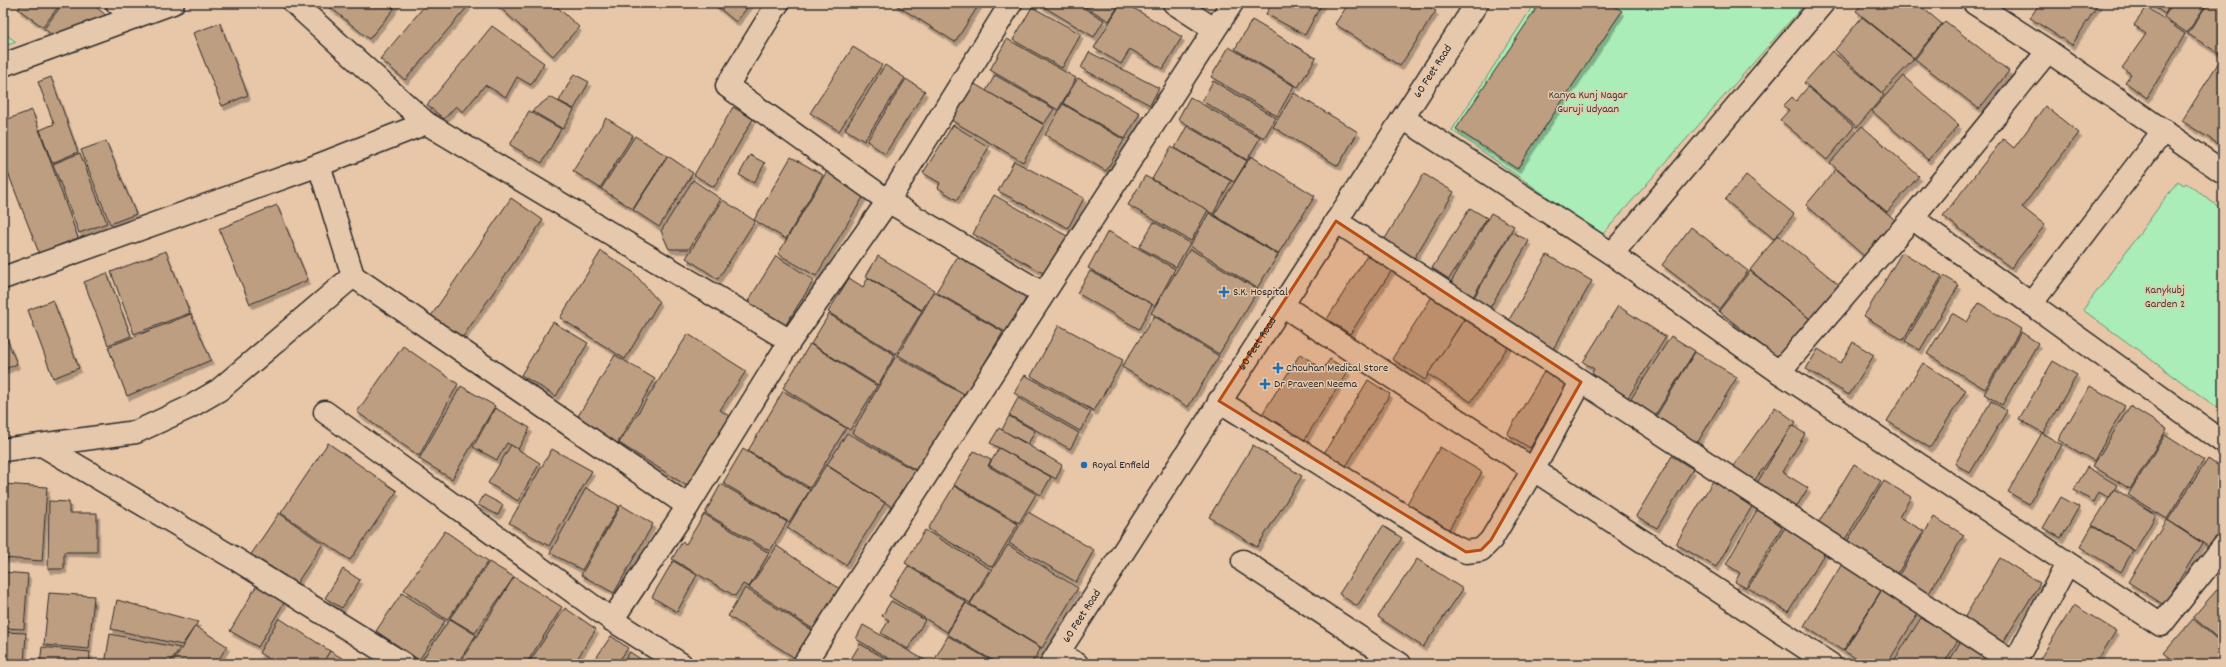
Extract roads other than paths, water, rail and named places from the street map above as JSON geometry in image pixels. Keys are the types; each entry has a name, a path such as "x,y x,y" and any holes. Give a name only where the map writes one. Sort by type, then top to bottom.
{"street":[{"path":"117,3 135,17"},
{"path":"3,65 173,3"},
{"path":"294,3 426,123 790,341"},
{"path":"778,3 727,86 888,201 1042,293"},
{"path":"612,620 688,506 790,341 888,201 1012,3"},
{"path":"1174,3 1214,29"},
{"path":"804,664 1042,293 1232,3"},
{"name":"60 Feet Road","path":"1054,658 1477,3"},
{"path":"1612,254 1823,3"},
{"path":"1974,3 2048,51 2223,172"},
{"path":"1779,372 1912,218 2048,51"},
{"path":"1403,118 1612,254 1779,372 2161,625 2223,547"},
{"path":"3,278 319,165 426,123"},
{"path":"2031,304 2164,130"},
{"path":"319,165 353,276 688,506"},
{"path":"1912,218 2223,442"},
{"path":"1336,221 2014,664 2067,564"},
{"path":"3,450 136,432 188,408 219,390 353,276"},
{"path":"1282,305 1830,664"},
{"path":"1219,401 1453,546 1466,552 1481,550 1491,540 1533,470 1581,382"},
{"path":"325,412 612,620 681,664"},
{"path":"42,445 234,558 404,664"},
{"path":"1242,561 1400,664"},
{"path":"1054,658 1077,664"}],"place":[{"name":"S.K. Hospital","path":"1224,292"},
{"name":"Chouhan Medical Store","path":"1278,368"},
{"name":"Dr Praveen Neema","path":"1265,384"},
{"name":"Royal Enfield","path":"1084,465"}],"park label":[{"name":"Kanya Kunj Nagar Guruji Udyaan","path":"1588,102"},
{"name":"Kanykubj Garden 2","path":"2165,297"}]}
